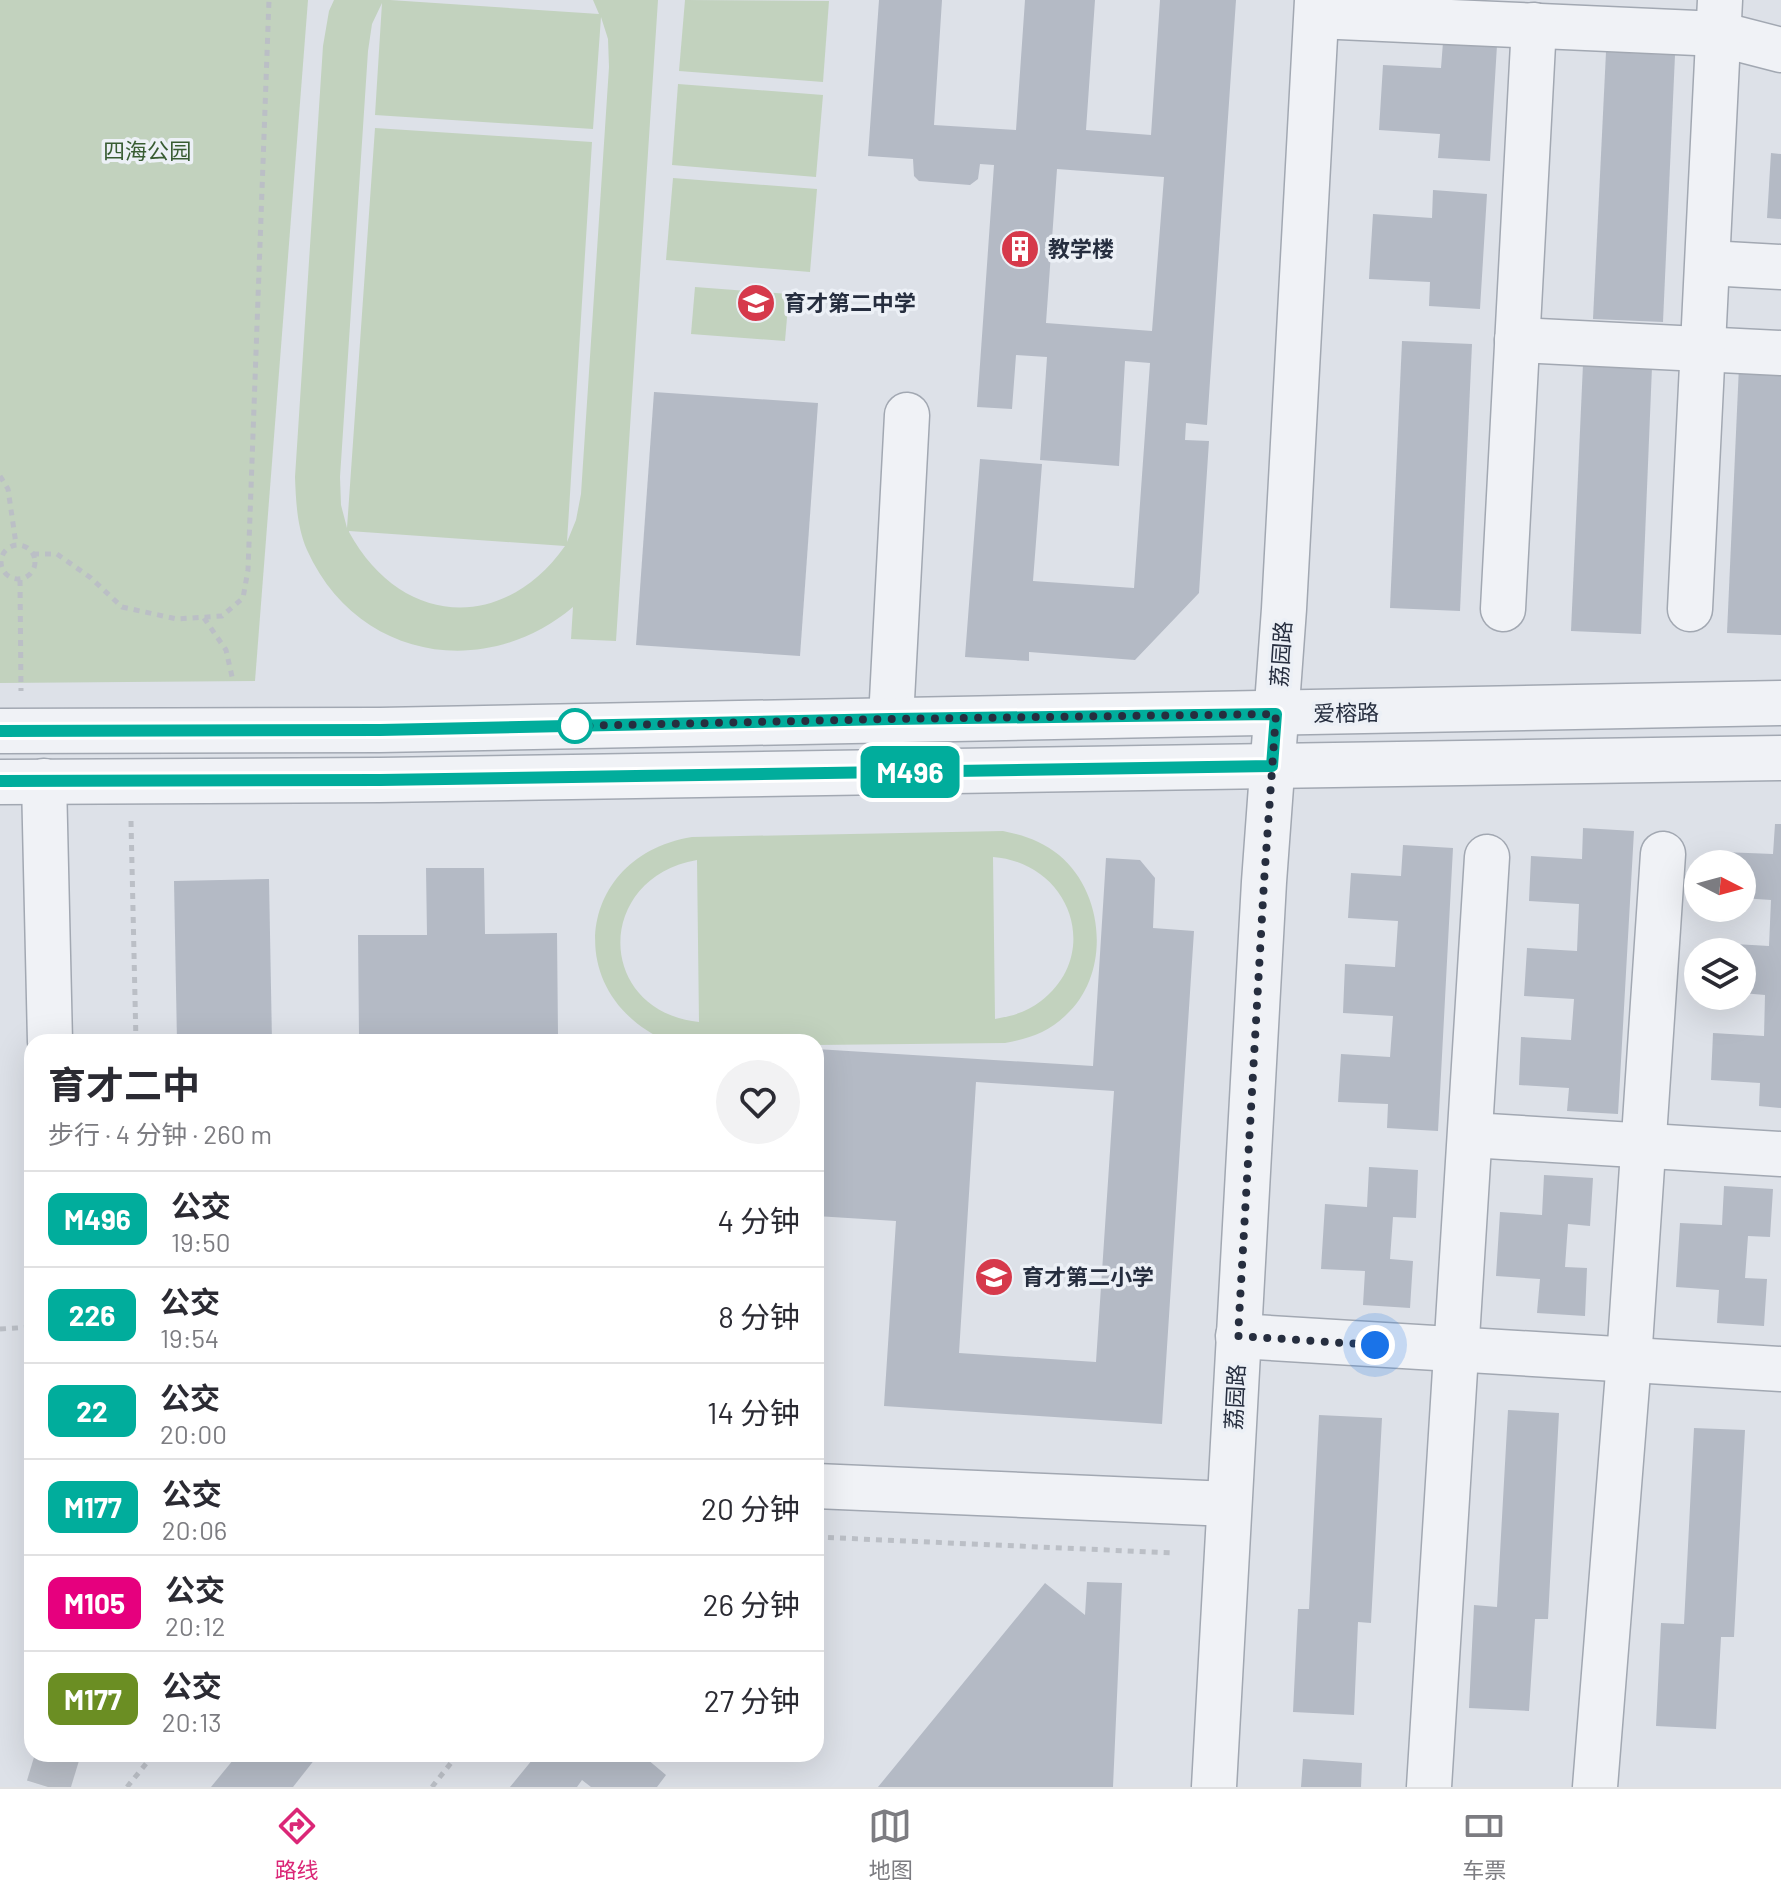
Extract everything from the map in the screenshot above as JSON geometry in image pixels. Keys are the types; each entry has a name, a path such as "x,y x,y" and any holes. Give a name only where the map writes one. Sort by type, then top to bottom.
{"street":[{"path":"1317,8 1514,16 1720,17 1781,50"},
{"name":"荔园路","path":"1214,1787 1317,8"},
{"path":"1503,609 1517,340 1514,16"},
{"path":"1690,609 1720,17"},
{"path":"1708,263 1781,267"},
{"path":"1517,340 1781,353"},
{"path":"891,719 907,415"},
{"name":"爱榕路","path":"11,716 380,730 1781,703"},
{"path":"380,730 380,780"},
{"path":"0,782 380,780 1781,758"},
{"path":"44,781 50,1034"},
{"path":"1595,1787 1629,1360 1663,854"},
{"path":"1429,1787 1487,857"},
{"path":"1471,1135 1781,1154"},
{"path":"1238,1336 1781,1369"},
{"path":"824,1486 1229,1504"}],"path":[{"path":"33,554 57,554 91,578 122,607 177,619 222,616 243,598 248,570 269,0"},
{"path":"0,476 8,489 16,544"},
{"path":"23,545 33,554 32,574 20,580 1,571 1,557 9,547 23,545"},
{"path":"11,716 20,580"},
{"path":"203,617 226,650 233,681"},
{"path":"131,821 136,1034"},
{"path":"0,1329 24,1328"},
{"path":"824,1537 1174,1553"},
{"path":"127,1787 147,1762"},
{"path":"432,1787 452,1762"}],"green space":[{"name":"四海公园","path":"0,0 308,0 255,681 0,683"},
{"path":"334,0 390,0 599,14 593,0 658,0 616,641 571,639 573,607 538,631 501,645 463,651 425,648 389,636 357,615 329,587 307,550 299,523 295,477 323,46","holes":["382,3 375,115 593,129 601,17 608,39 609,67 581,494 576,520 567,542 592,142 375,128 347,528 341,505 340,477 368,51 372,24","349,531 565,546 540,575 512,594 483,605 453,607 423,601 396,586 370,563"]},
{"path":"685,0 829,1 823,82 679,71"},
{"path":"678,84 823,95 816,177 672,165"},
{"path":"673,178 817,189 810,272 666,260"},
{"path":"695,287 789,294 785,341 691,334"},
{"path":"1003,831 1046,846 1074,871 1086,890 1093,912 1097,934 1096,956 1081,998 1066,1015 1038,1034 1005,1043 824,1045 824,1034 656,1034 634,1021 610,993 598,962 596,929 605,898 624,871 653,849 692,837","holes":["993,857 1020,863 1042,875 1058,893 1069,913 1073,936 1070,959 1060,981 1041,1001 1013,1015 995,1019","697,860 699,1022 665,1013 640,995 626,971 620,944 625,916 639,891 663,872"]}],"building":[{"path":"879,0 942,0 934,125 1016,130 1025,0 1095,0 1086,130 1151,135 1160,0 1236,0 1207,425 1186,423 1185,440 1209,441 1199,593 1135,660 1029,652 1029,661 965,657 980,459 1042,464 1033,581 1134,588 1150,363 1125,361 1119,466 1040,460 1047,357 1016,355 1012,409 977,407 994,165 980,164 978,179 970,185 919,181 914,176 913,159 868,156","holes":["1057,169 1164,177 1152,331 1046,323"]},
{"path":"1443,42 1497,45 1490,161 1438,158 1440,134 1379,130 1383,65 1441,68"},
{"path":"1606,52 1675,55 1663,322 1593,319"},
{"path":"1771,153 1781,154 1781,219 1767,218"},
{"path":"1433,190 1487,194 1480,309 1429,306 1430,282 1369,279 1373,214 1432,218"},
{"path":"1402,341 1472,344 1460,611 1390,608"},
{"path":"1583,364 1652,367 1641,634 1571,631"},
{"path":"1739,366 1781,368 1781,635 1727,633"},
{"path":"654,392 818,403 800,656 636,645"},
{"path":"1775,824 1781,824 1781,1108 1759,1106 1760,1083 1711,1080 1713,1033 1764,1036 1765,995 1756,994 1756,945 1769,946 1771,900 1756,899 1756,853 1773,854"},
{"path":"1583,828 1634,831 1618,1114 1567,1111 1569,1088 1519,1085 1521,1037 1571,1040 1574,999 1524,996 1527,948 1577,951 1579,904 1529,901 1531,856 1582,859"},
{"path":"1403,845 1453,848 1438,1131 1387,1128 1388,1104 1338,1102 1341,1054 1390,1057 1393,1016 1343,1013 1345,964 1395,967 1398,921 1348,918 1351,873 1401,876"},
{"path":"1106,858 1140,860 1155,878 1153,928 1194,931 1162,1424 884,1406 896,1221 824,1216 824,1049 1093,1066","holes":["976,1082 1114,1091 1096,1362 959,1353"]},
{"path":"426,868 484,868 485,934 557,933 558,1034 359,1034 358,935 427,935"},
{"path":"269,879 272,1034 177,1034 174,881"},
{"path":"1369,1167 1418,1170 1416,1218 1393,1217 1390,1259 1413,1261 1410,1308 1363,1305 1365,1271 1321,1269 1325,1204 1367,1207"},
{"path":"1544,1175 1593,1178 1590,1226 1568,1224 1565,1267 1587,1268 1585,1316 1537,1313 1540,1279 1496,1276 1500,1212 1542,1215"},
{"path":"1724,1186 1773,1189 1770,1237 1748,1236 1745,1278 1767,1279 1764,1326 1717,1323 1719,1290 1676,1287 1680,1223 1722,1225"},
{"path":"1508,1410 1559,1413 1548,1619 1535,1619 1529,1711 1469,1708 1474,1605 1497,1607"},
{"path":"1319,1415 1382,1418 1371,1623 1358,1622 1354,1715 1293,1712 1298,1609 1309,1609"},
{"path":"1694,1428 1745,1430 1734,1637 1721,1637 1716,1729 1656,1726 1661,1623 1684,1624"},
{"path":"1087,1582 1122,1583 1113,1787 878,1787 1045,1583 1085,1615"},
{"path":"1303,1759 1362,1763 1361,1787 1301,1787"},
{"path":"231,1762 313,1762 293,1787 211,1787"},
{"path":"530,1762 651,1762 666,1775 657,1787 591,1787 582,1780 577,1787 510,1787"}],"tunnel":[{"path":"48,1787 56,1762"}],"bus line":[{"name":"M496","path":"0,731 380,730 1276,714 1272,766 380,780 0,781"}],"place":[{"name":"教学楼","path":"1020,249"},
{"name":"育才第二中学","path":"756,303"},
{"name":"育才第二小学","path":"994,1277"}],"route":[{"path":"575,726 1276,714 1238,1336 1375,1345"}]}
